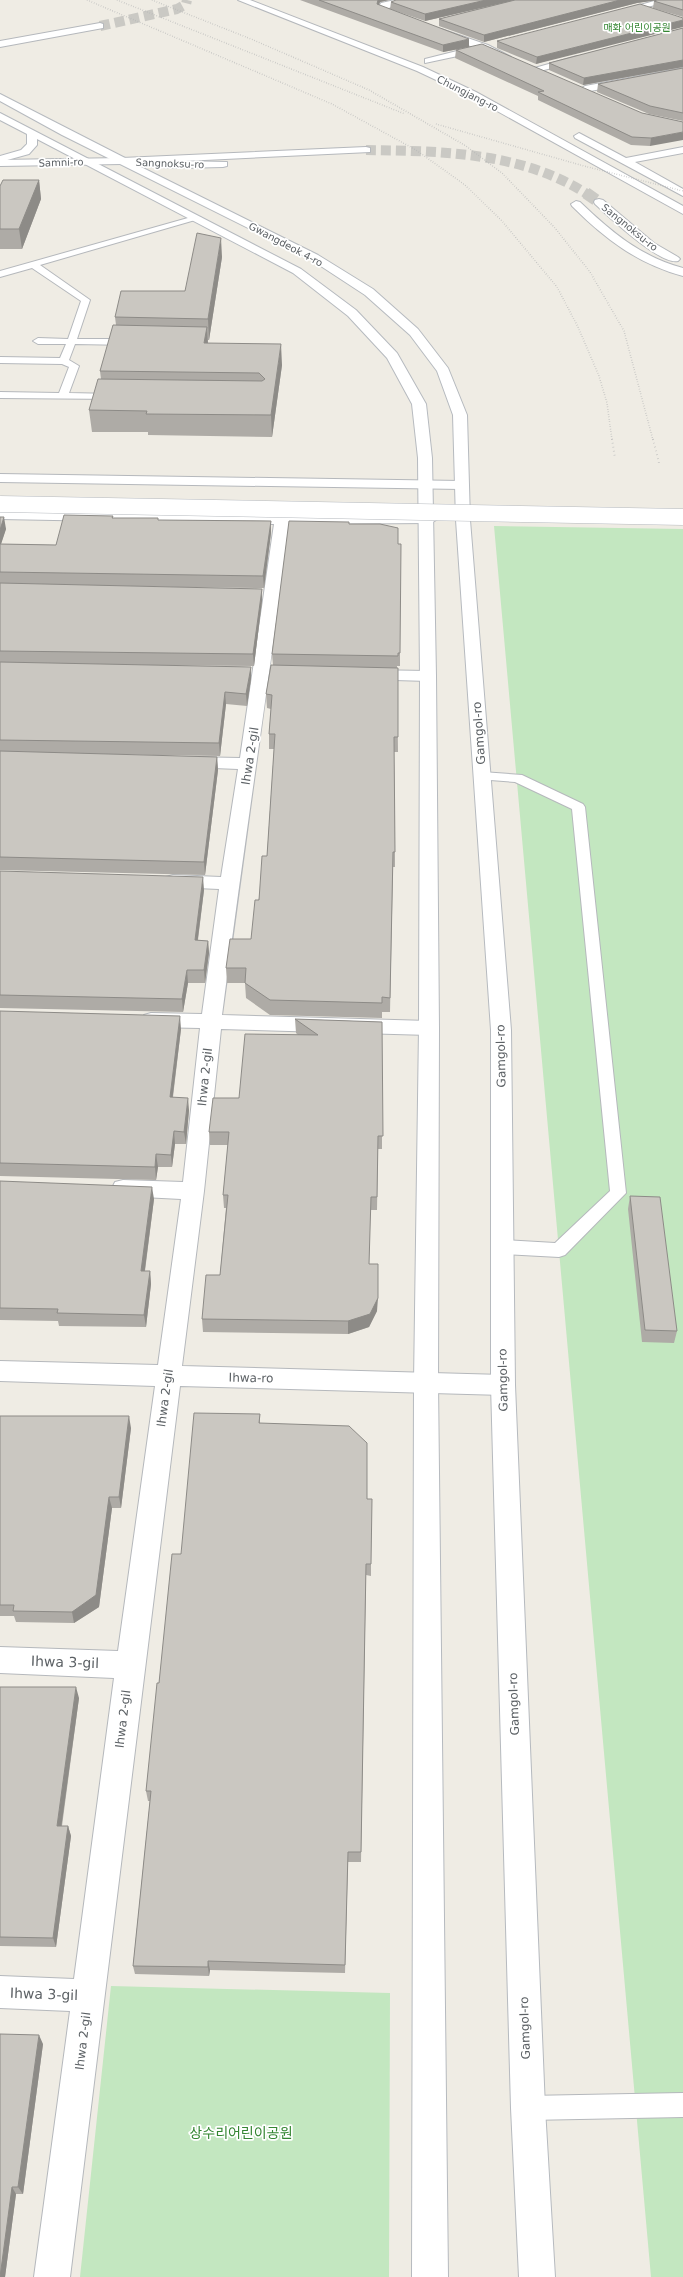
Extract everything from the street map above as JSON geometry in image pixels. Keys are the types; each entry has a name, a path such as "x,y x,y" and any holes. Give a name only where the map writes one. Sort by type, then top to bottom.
{"street":[{"name":"Chungjang-ro","path":"242,0 420,69 466,91 683,211"},
{"path":"265,0 399,50"},
{"path":"407,0 384,5 381,10 416,23"},
{"path":"609,15 668,0"},
{"path":"620,2 653,12"},
{"path":"0,44 100,26"},
{"path":"431,28 516,61"},
{"path":"483,47 498,43"},
{"name":"Chungjang-ro","path":"442,67 425,59 483,47"},
{"path":"551,75 533,68 590,55"},
{"path":"598,96 581,88 683,71"},
{"name":"Gwangdeok 4-ro","path":"0,97 122,161 314,257 369,292 414,332 443,371 460,415 461,485"},
{"name":"Gwangdeok 4-ro","path":"0,116 297,271 352,313 392,356 419,404 425,458 425,484"},
{"path":"0,159 25,152 32,145 32,132"},
{"path":"572,133 683,193"},
{"path":"626,161 683,150"},
{"name":"Sangnoksu-ro","path":"367,154 179,166 122,161 367,154"},
{"name":"Samni-ro","path":"0,163 122,161"},
{"path":"196,198 187,187 189,179 198,170 223,164"},
{"name":"Sangnoksu-ro","path":"599,202 650,245 683,262"},
{"name":"Sangnoksu-ro","path":"576,204 604,231 640,257 683,272"},
{"path":"0,478 461,485"},
{"path":"425,484 428,676 429,1028 426,1382 430,2277"},
{"name":"Gamgol-ro","path":"461,485 501,1030 503,1385 528,2108 537,2277"},
{"path":"0,492 683,504"},
{"path":"0,504 683,517"},
{"path":"0,515 282,520 463,520"},
{"name":"Ihwa 2-gil","path":"52,2277 130,1665 194,1190 211,1022 229,883 262,674 263,595 282,520"},
{"path":"349,675 428,676"},
{"path":"171,762 249,764"},
{"path":"158,881 229,883"},
{"path":"133,1020 429,1028"},
{"path":"101,1187 194,1190"},
{"name":"Ihwa-ro","path":"0,1371 503,1385"},
{"name":"Ihwa 3-gil","path":"0,1660 130,1665"},
{"name":"Ihwa 3-gil","path":"0,1992 89,1996"}],"lane":[{"path":"0,274 198,218"},
{"path":"34,265 86,300 64,361"},
{"path":"38,341 141,343"},
{"path":"0,360 64,361 74,366 63,396"},
{"path":"0,395 126,397"},
{"path":"482,776 517,778 578,807 618,1193 559,1250 502,1247"},
{"path":"528,2108 683,2105"}],"green space":[{"path":"494,526 683,529 683,2277 651,2277"},
{"name":"상수리어린이공원","path":"111,1986 390,1993 389,2277 80,2277"}],"building":[{"path":"319,0 378,0 377,4 469,39 443,45"},
{"path":"396,0 486,0 425,14 391,2"},
{"path":"515,0 620,0 484,35 439,19"},
{"path":"683,0 683,10 654,1"},
{"path":"640,4 683,18 683,20 537,57 497,41"},
{"path":"683,28 683,60 584,78 549,63"},
{"path":"482,44 642,113 683,122 683,132 651,138 632,137 538,92 544,91 456,50"},
{"path":"683,68 683,113 650,106 598,84"},
{"path":"3,180 39,180 19,229 0,229 0,186"},
{"path":"197,233 221,238 208,319 115,317 121,291 185,291"},
{"path":"113,325 207,327 204,343 281,344 271,415 146,414 147,411 89,410 98,379 262,381 265,379 259,373 100,371"},
{"path":"64,515 113,516 112,518 158,518 158,520 271,521 263,576 0,572 0,544 56,545"},
{"path":"0,517 4,517 0,530"},
{"path":"289,521 349,522 349,524 380,524 398,528 398,544 401,544 400,653 398,653 398,656 272,654"},
{"path":"0,583 262,589 253,654 0,651"},
{"path":"0,662 251,667 246,694 225,692 219,743 0,740"},
{"path":"271,665 398,668 398,737 394,737 395,852 393,852 390,998 382,997 382,1003 270,1000 245,983 246,968 226,968 230,939 251,939 255,900 259,900 262,856 267,856 275,734 269,734 272,695 266,694"},
{"path":"0,751 217,757 204,862 0,857"},
{"path":"0,871 203,877 195,940 208,941 204,970 187,970 182,999 0,995"},
{"path":"0,1011 180,1016 170,1097 188,1098 184,1132 174,1131 171,1155 156,1154 155,1167 0,1163"},
{"path":"295,1019 382,1022 383,1136 378,1136 377,1197 371,1197 369,1264 378,1264 378,1298 370,1314 348,1321 202,1319 206,1275 220,1275 228,1195 223,1195 229,1132 209,1132 213,1098 239,1098 245,1034 318,1035"},
{"path":"0,1181 152,1187 141,1271 150,1271 144,1315 57,1313 58,1309 0,1308"},
{"path":"630,1196 660,1197 677,1331 645,1330"},
{"path":"194,1413 260,1414 259,1423 349,1426 367,1443 367,1499 372,1499 371,1564 366,1564 361,1852 348,1852 345,1965 208,1961 208,1967 133,1966 151,1791 146,1791 157,1683 159,1683 172,1554 181,1554"},
{"path":"0,1416 129,1416 119,1497 109,1497 96,1595 72,1612 13,1611 14,1605 0,1605"},
{"path":"0,1687 76,1687 57,1826 68,1826 53,1938 0,1937"},
{"path":"0,2034 39,2035 18,2187 12,2187 0,2277"}],"tunnel":[{"path":"100,26 177,9 186,4 187,0"},
{"path":"366,150 452,153 508,162 536,170 562,180 587,194"},
{"path":"586,193 599,202"}],"railway":[{"path":"87,0 332,104 416,150 465,185 502,221 557,287 578,327 599,376 607,403 612,440"},
{"path":"117,0 405,114"},
{"path":"152,0 251,39 369,90 466,146 502,173 555,228 590,272 624,331 653,440"},
{"path":"436,124 584,166 683,191"},
{"path":"612,439 615,458"},
{"path":"653,439 659,463"}],"park label":[{"name":"매화 어린이공원","path":"637,27"}]}
